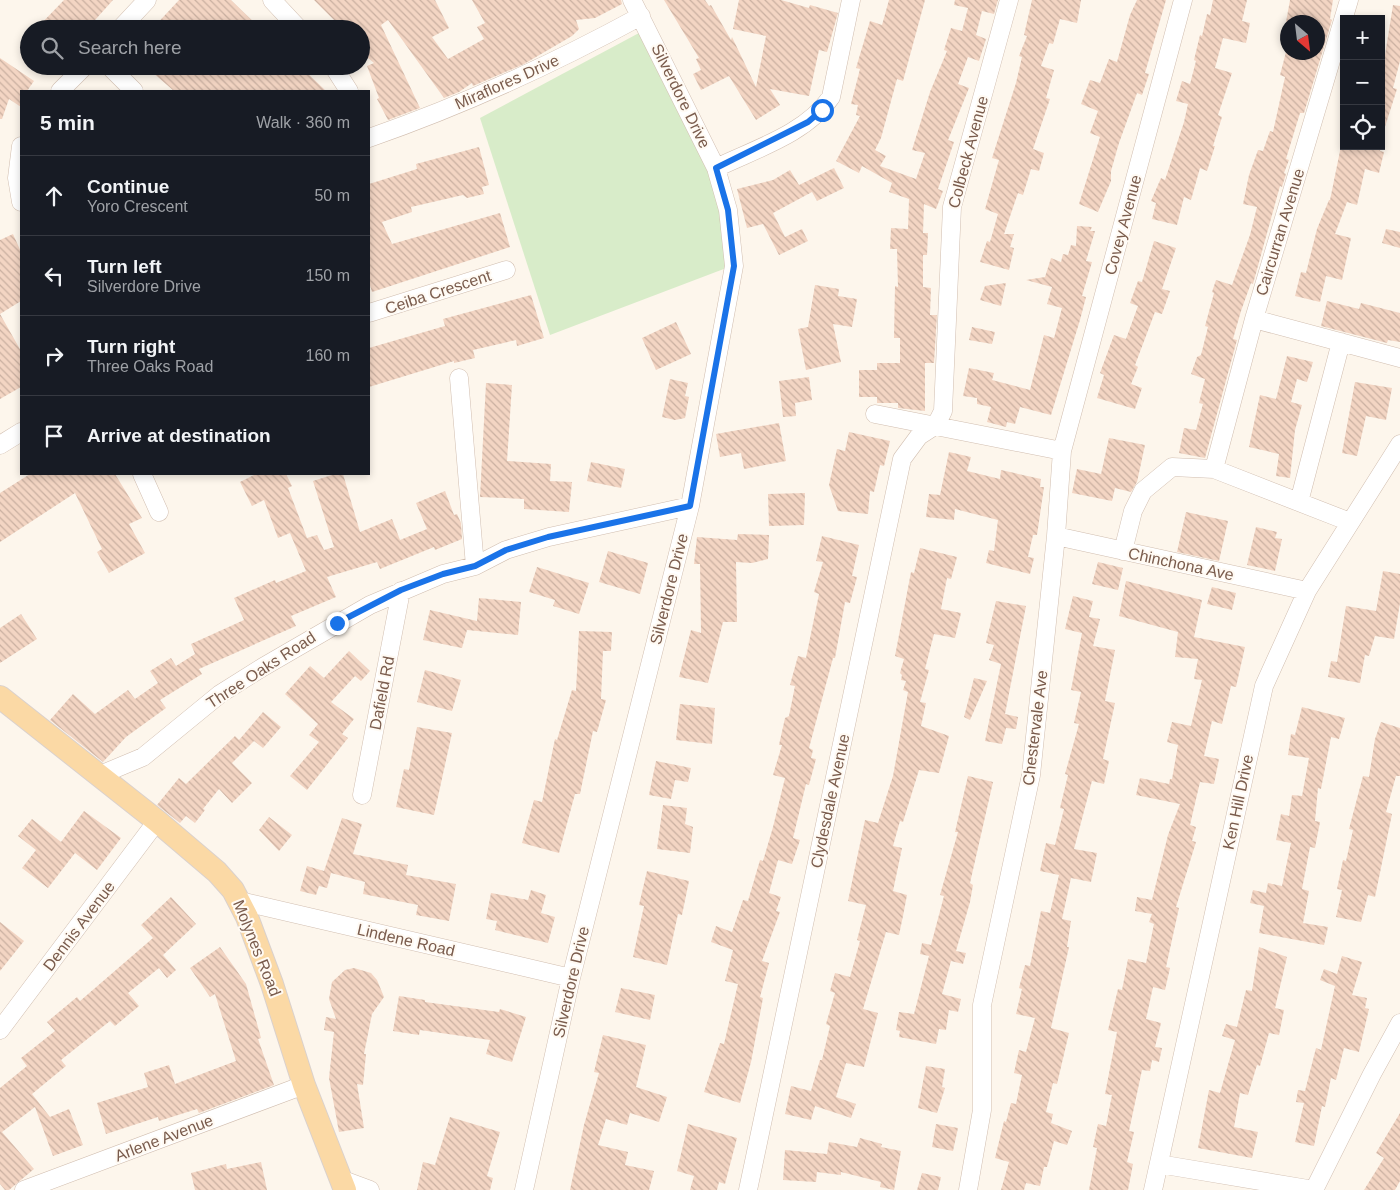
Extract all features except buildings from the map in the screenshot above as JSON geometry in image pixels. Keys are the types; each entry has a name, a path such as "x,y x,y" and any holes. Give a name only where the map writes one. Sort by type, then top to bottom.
{"main road":[{"name":"Molynes Road","path":"0,696 100,775 217,872 240,902 272,984 304,1085 344,1185"}],"street":[{"path":"128,20 147,0"},
{"path":"272,0 291,20"},
{"name":"Silverdore Drive","path":"524,1190 571,978 690,506 734,266 728,210 716,168 632,0"},
{"path":"716,168 808,122 822,110 831,97 851,0"},
{"name":"Colbeck Avenue","path":"936,425 943,411 952,208 1009,0"},
{"name":"Covey Avenue","path":"1062,451 1183,0"},
{"name":"Caircurran Avenue","path":"1349,0 1254,319 1400,358"},
{"name":"Miraflores Drive","path":"370,134 456,106 584,47 641,16"},
{"path":"61,90 76,75"},
{"path":"118,75 133,90"},
{"path":"339,75 348,90"},
{"path":"20,154 17,178 20,196"},
{"name":"Ceiba Crescent","path":"370,313 506,270"},
{"path":"1214,469 1254,319"},
{"path":"1299,502 1341,342"},
{"path":"459,378 475,566"},
{"path":"875,414 1062,451"},
{"name":"Clydesdale Avenue","path":"748,1190 902,459 918,436 936,425"},
{"path":"0,445 20,433"},
{"name":"Ken Hill Drive","path":"1153,1190 1264,686 1307,591 1400,444"},
{"name":"Chestervale Ave","path":"968,1190 982,1110 982,1005 1031,775 1056,536 1062,451"},
{"path":"1123,551 1133,511 1142,491 1172,467 1214,469 1350,522"},
{"path":"142,475 159,512"},
{"name":"Three Oaks Road","path":"100,775 143,757 220,694 262,667 370,605 401,590 443,574 475,566 506,550 548,537 690,506"},
{"name":"Chinchona Ave","path":"1056,536 1307,591"},
{"name":"Dafield Rd","path":"362,795 401,590"},
{"name":"Dennis Avenue","path":"0,1030 157,822"},
{"name":"Lindene Road","path":"240,902 571,978"},
{"path":"1159,1164 1314,1190 1372,1074 1400,1023"},
{"name":"Arlene Avenue","path":"24,1190 304,1085"},
{"name":"Molynes Road","path":"344,1185 370,1190"}],"green space":[{"path":"639,33 710,167 721,211 729,267 550,335 480,118"}],"route":[{"path":"337,623 401,590 443,574 475,566 506,550 548,537 690,506 734,266 728,210 716,168 808,122 822,110"}]}
